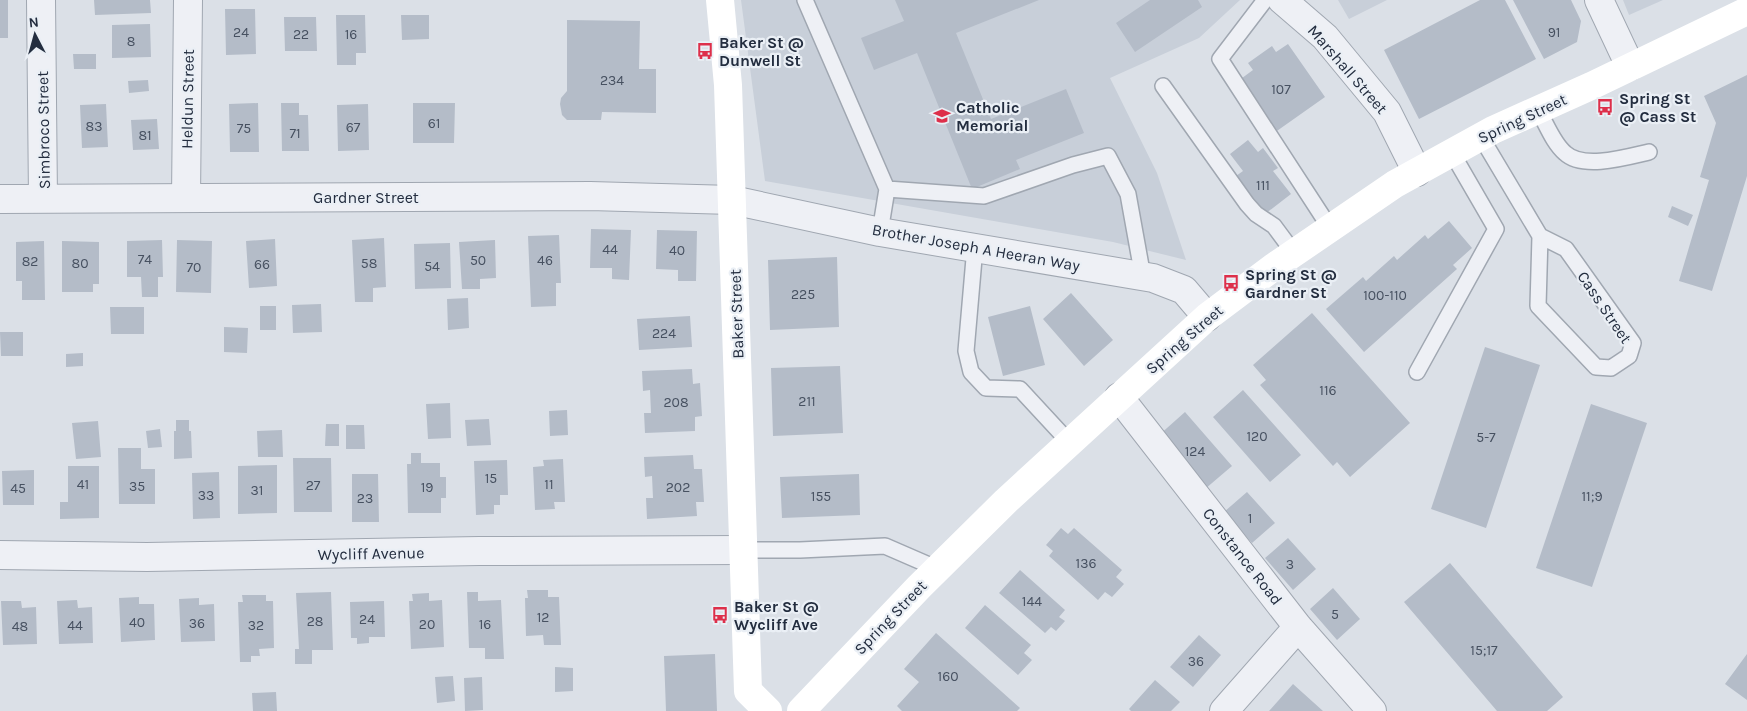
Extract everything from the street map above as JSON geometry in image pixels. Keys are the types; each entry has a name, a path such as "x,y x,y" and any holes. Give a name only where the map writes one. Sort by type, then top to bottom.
{"main road":[{"name":"Baker Street","path":"720,0 728,85 748,691 768,711"},
{"name":"Spring Street","path":"801,711 938,569 1070,442 1207,317 1294,253 1395,184 1481,137 1747,11"}],"street":[{"name":"Simbroco Street","path":"41,0 43,199"},
{"name":"Heldun Street","path":"186,198 188,0"},
{"name":"Marshall Street","path":"1282,0 1325,37 1387,112 1417,172"},
{"path":"1599,0 1630,66"},
{"name":"Gardner Street","path":"0,199 590,196 732,200"},
{"name":"Brother Joseph A Heeran Way","path":"732,200 880,232 1153,278 1184,290 1207,317"},
{"name":"Constance Road","path":"1119,397 1298,627 1372,711"},
{"name":"Wycliff Avenue","path":"0,555 147,557 489,551 743,550"},
{"path":"1224,711 1298,627"}],"lane":[{"path":"805,0 888,189 880,232"},
{"path":"1265,0 1220,59 1330,228"},
{"path":"1163,86 1247,204 1256,214 1274,226 1294,253"},
{"path":"1538,110 1563,152 1574,159 1590,161 1610,160 1649,152"},
{"path":"1481,137 1540,236"},
{"path":"1417,372 1496,229 1452,153"},
{"path":"888,189 984,196 1073,165 1108,156 1128,194 1144,277"},
{"name":"Cass Street","path":"1540,236 1566,249 1634,343 1630,356 1611,368 1596,367 1538,306 1540,236"},
{"path":"975,247 966,351 972,372 986,388 1020,389 1070,442"},
{"path":"743,550 885,546 938,569"}],"shaded area":[{"name":"Catholic Memorial","path":"741,0 1240,0 1199,38 1110,78 1157,173 1186,260 1113,242 765,181"},
{"path":"1338,0 1387,0 1349,19"},
{"path":"1623,0 1663,0 1629,15"}],"building":[{"path":"0,0 8,0 8,38 0,38"},
{"path":"94,0 150,0 151,13 95,15"},
{"path":"895,0 1039,0 956,33 991,119 1066,89 1084,133 1016,160 1020,169 972,189 917,53 874,70 861,38 904,21"},
{"path":"1150,0 1198,0 1202,7 1135,52 1116,23"},
{"path":"1480,0 1505,0 1536,59 1419,119 1384,50"},
{"path":"1513,0 1571,0 1581,21 1577,42 1544,59"},
{"path":"225,9 255,9 256,54 226,55"},
{"path":"336,15 365,15 366,53 356,53 356,65 337,65"},
{"path":"401,15 429,15 429,39 402,40"},
{"path":"284,17 316,17 317,51 285,51"},
{"path":"567,20 640,21 639,69 656,69 656,113 602,112 601,120 567,120 562,115 561,98 567,91"},
{"path":"150,24 151,57 112,58 112,25"},
{"path":"1288,44 1325,97 1274,133 1238,81 1253,70 1248,63 1272,46 1276,52"},
{"path":"73,54 96,54 96,69 74,69"},
{"path":"1747,75 1747,176 1712,291 1679,281 1709,180 1700,177 1716,123 1704,96"},
{"path":"148,80 149,91 129,93 128,81"},
{"path":"258,103 259,152 230,152 229,104"},
{"path":"281,103 299,103 299,115 308,115 309,151 282,151"},
{"path":"413,103 455,103 454,143 413,143"},
{"path":"106,104 108,147 82,148 80,105"},
{"path":"368,104 369,150 338,151 337,105"},
{"path":"157,119 159,149 133,150 131,120"},
{"path":"1248,140 1258,152 1263,148 1278,168 1273,171 1291,194 1265,214 1236,176 1243,171 1230,154"},
{"path":"1672,206 1693,215 1688,226 1668,217"},
{"path":"1449,221 1472,248 1453,265 1457,269 1364,352 1326,309 1363,277 1366,281 1394,256 1397,260 1425,235 1428,239"},
{"path":"591,229 631,230 629,280 612,279 612,268 590,268"},
{"path":"657,230 697,231 696,281 678,281 678,270 656,269"},
{"path":"559,235 561,283 556,283 556,306 531,307 528,236"},
{"path":"384,238 386,287 373,288 373,302 355,302 352,240"},
{"path":"275,239 277,286 249,288 246,241"},
{"path":"162,240 163,277 158,277 158,297 142,297 141,277 127,277 127,241"},
{"path":"177,240 212,241 211,293 176,292"},
{"path":"495,240 496,278 480,279 480,289 462,289 459,242"},
{"path":"44,241 45,300 22,300 22,281 16,281 16,242"},
{"path":"62,241 99,242 99,284 93,284 93,292 62,292"},
{"path":"450,243 451,288 415,289 414,244"},
{"path":"837,257 839,327 770,330 768,260"},
{"path":"1071,293 1113,340 1084,366 1043,319"},
{"path":"468,298 469,328 448,330 447,299"},
{"path":"321,304 322,332 293,333 292,305"},
{"path":"260,306 276,306 276,330 260,330"},
{"path":"1030,306 1045,365 1003,376 988,317"},
{"path":"110,307 144,307 144,334 111,334"},
{"path":"1312,313 1410,423 1350,477 1337,462 1333,466 1260,385 1266,380 1253,365"},
{"path":"690,316 692,347 639,350 637,319"},
{"path":"224,327 248,328 247,353 224,352"},
{"path":"0,332 23,332 23,356 1,356"},
{"path":"1485,347 1540,365 1486,528 1431,509"},
{"path":"83,353 83,366 66,367 66,354"},
{"path":"840,366 843,433 773,436 771,368"},
{"path":"692,369 693,384 700,383 702,416 695,417 695,431 645,433 644,413 651,413 650,390 643,391 642,371"},
{"path":"1243,390 1301,455 1270,482 1213,417"},
{"path":"450,403 451,438 428,439 426,404"},
{"path":"1591,404 1647,423 1592,587 1536,568"},
{"path":"567,410 568,435 550,436 549,411"},
{"path":"1185,412 1232,466 1205,489 1158,436"},
{"path":"489,419 491,445 467,446 465,420"},
{"path":"176,420 189,420 192,458 174,459"},
{"path":"98,421 101,457 76,459 72,423"},
{"path":"326,424 339,424 339,446 325,446"},
{"path":"346,425 364,425 365,449 346,449"},
{"path":"160,429 162,447 148,448 146,431"},
{"path":"282,430 283,457 258,457 257,431"},
{"path":"118,448 141,448 141,469 155,469 155,504 119,504"},
{"path":"411,453 421,453 421,463 440,463 440,477 446,477 446,498 441,498 441,513 408,513 407,464 411,464"},
{"path":"693,455 694,469 702,469 704,502 696,502 697,516 647,519 646,498 653,498 652,476 645,477 644,457"},
{"path":"293,458 331,458 332,512 294,512"},
{"path":"563,459 565,502 554,502 555,509 535,510 533,467 544,466 543,460"},
{"path":"507,460 508,495 500,495 500,505 494,505 494,514 476,515 474,461"},
{"path":"277,465 277,513 238,514 238,466"},
{"path":"68,466 99,466 99,518 60,519 60,502 68,502"},
{"path":"34,470 34,505 3,505 2,471"},
{"path":"219,472 220,518 193,519 192,473"},
{"path":"352,474 378,474 379,522 352,522"},
{"path":"859,474 860,515 782,518 780,477"},
{"path":"1247,492 1275,523 1252,543 1224,512"},
{"path":"1061,528 1068,534 1074,528 1122,570 1116,577 1124,584 1112,597 1105,592 1098,600 1049,556 1053,551 1046,545"},
{"path":"1288,538 1316,569 1293,590 1265,558"},
{"path":"1450,563 1563,697 1547,711 1497,711 1404,602"},
{"path":"1020,570 1065,610 1059,617 1065,621 1056,631 1051,627 1045,633 999,593"},
{"path":"1333,588 1360,619 1337,640 1310,609"},
{"path":"527,590 548,590 548,597 559,597 561,645 544,645 543,635 526,636 525,598 528,598"},
{"path":"331,592 333,650 312,650 312,664 295,664 295,649 299,649 296,593"},
{"path":"467,592 478,592 478,601 501,600 504,659 485,659 485,648 469,648"},
{"path":"429,593 429,601 442,600 444,647 411,649 409,601 413,601 412,594"},
{"path":"242,595 266,595 266,601 273,601 274,648 259,649 260,656 251,656 251,662 240,662 238,602 243,602"},
{"path":"139,597 139,604 154,604 155,640 121,642 119,598"},
{"path":"199,598 199,605 214,604 215,641 181,642 179,599"},
{"path":"77,600 78,608 92,607 93,643 59,644 57,601"},
{"path":"1,601 21,601 22,608 36,607 37,644 3,645"},
{"path":"384,601 385,637 369,637 369,643 357,644 357,638 351,638 350,602"},
{"path":"985,605 1031,645 1024,653 1032,660 1018,675 965,628"},
{"path":"936,633 1020,708 1017,711 902,711 897,706 919,682 904,669"},
{"path":"1199,635 1221,655 1193,687 1170,667"},
{"path":"715,654 717,711 666,711 664,656"},
{"path":"1747,654 1747,700 1725,684"},
{"path":"555,667 573,668 573,691 555,692"},
{"path":"453,676 455,701 437,703 435,677"},
{"path":"482,677 483,710 465,711 464,678"},
{"path":"1155,680 1180,702 1171,711 1131,711 1129,709"},
{"path":"1293,684 1323,711 1269,711"},
{"path":"276,692 277,711 253,711 252,693"}],"place":[{"name":"Baker St @ Dunwell St","path":"705,51"},
{"name":"Spring St @ Cass St","path":"1605,107"},
{"name":"Catholic Memorial","path":"942,116"},
{"name":"Spring St @ Gardner St","path":"1231,283"},
{"name":"Baker St @ Wycliff Ave","path":"720,615"}]}
